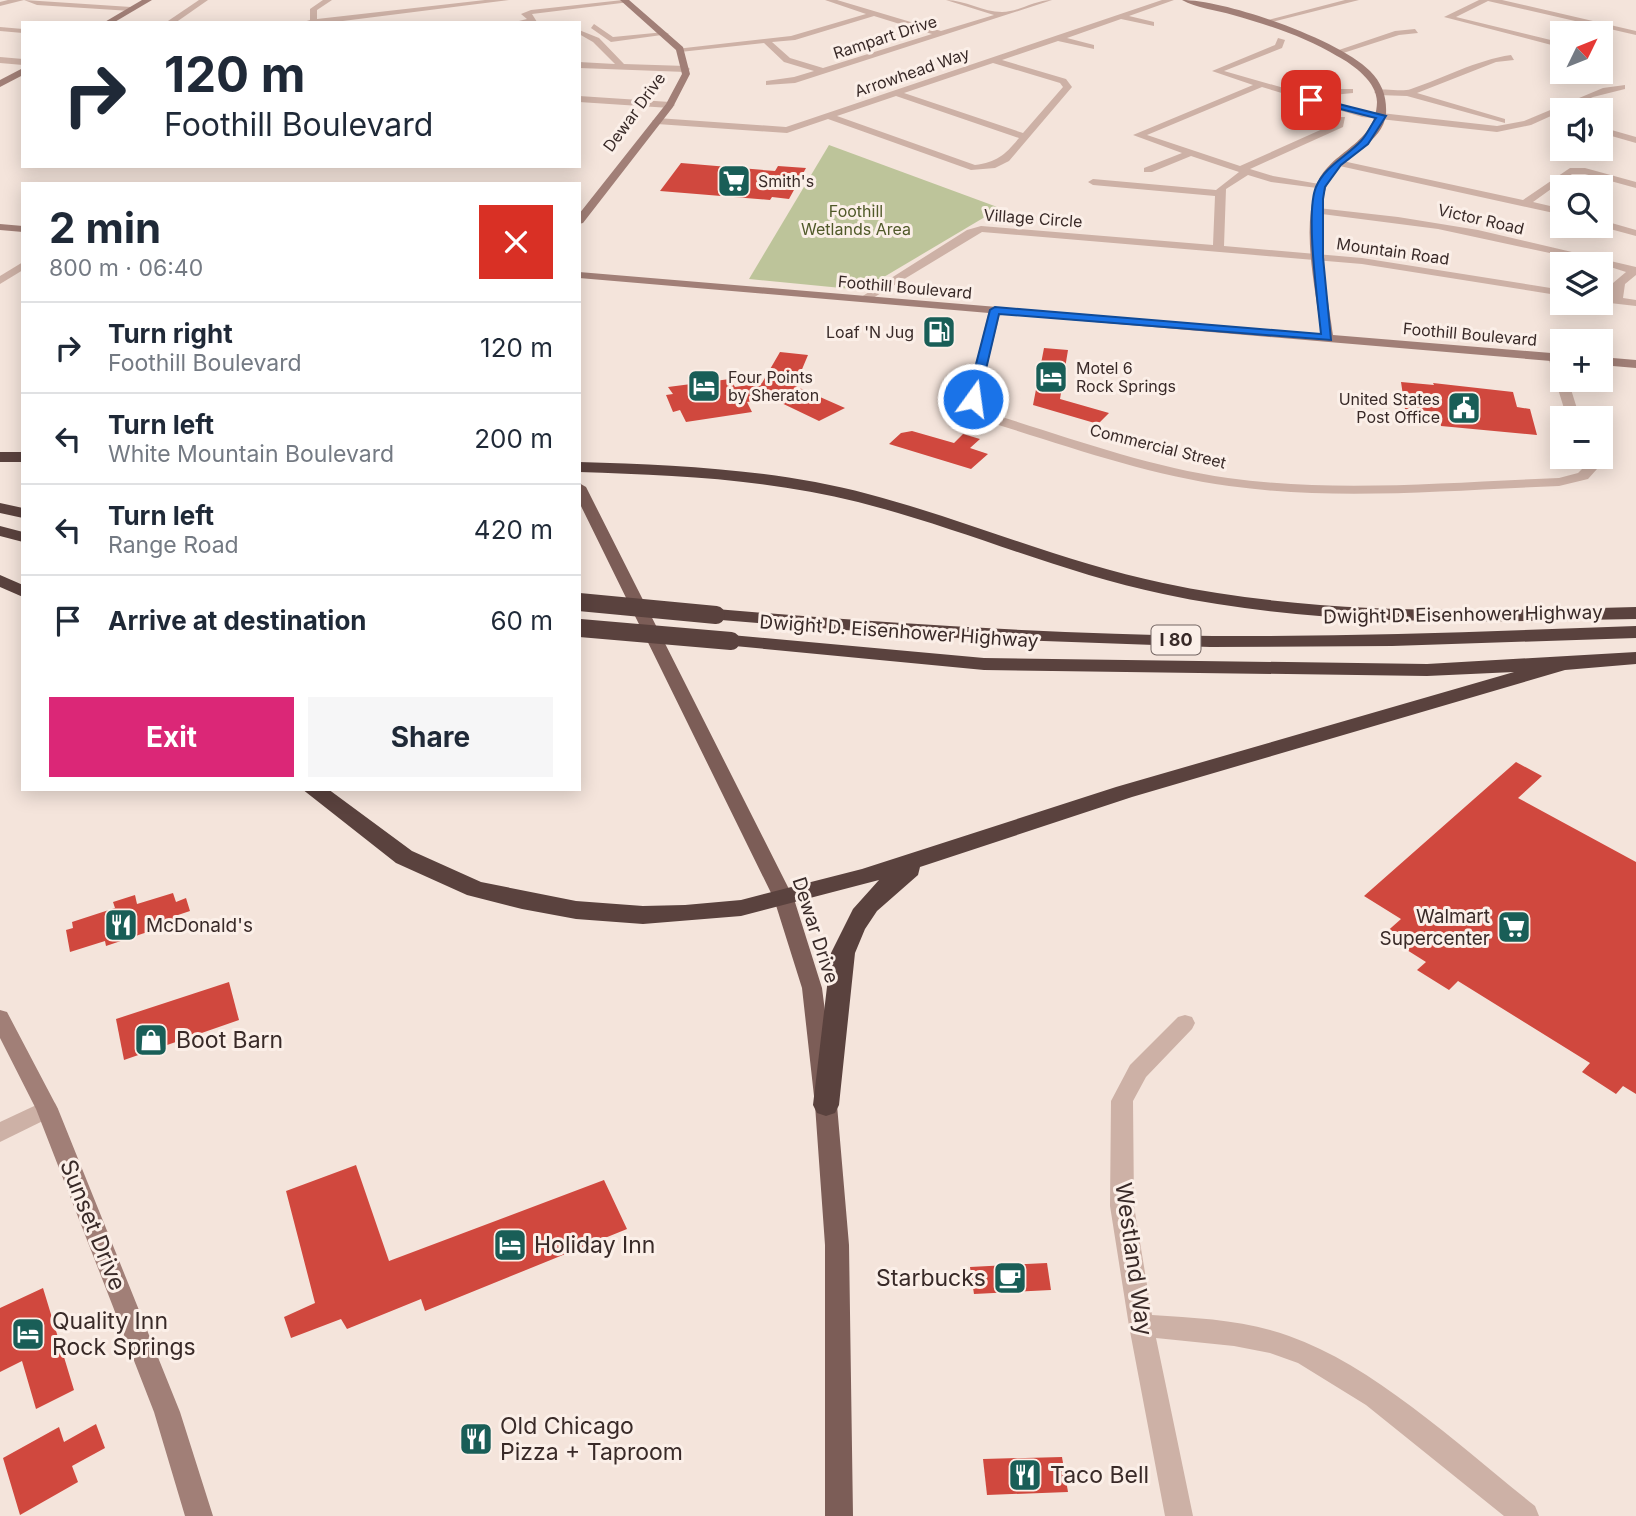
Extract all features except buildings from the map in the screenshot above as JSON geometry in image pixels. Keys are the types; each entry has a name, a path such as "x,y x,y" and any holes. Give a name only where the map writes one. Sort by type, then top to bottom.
{"highway":[{"path":"0,457 21,457"},
{"path":"581,467 737,475 801,485 863,498 1098,574 1205,597 1320,612 1432,617 1636,613"},
{"path":"0,508 21,513"},
{"path":"0,531 21,536"},
{"path":"0,580 21,591"},
{"name":"Dwight D. Eisenhower Highway","path":"581,602 873,629 1151,640 1385,640 1636,632"},
{"name":"Dwight D. Eisenhower Highway","path":"581,628 984,664 1427,670 1564,664 1636,657"},
{"path":"316,791 404,857 464,885 522,901 576,909 653,915 741,908 784,899 930,856 1124,792 1564,664"},
{"path":"826,1105 843,953 851,929 867,905 886,886 930,856"}],"main road":[{"name":"Dewar Drive","path":"581,491 784,899 812,988 826,1105 837,1245 839,1516"}],"street":[{"path":"0,4 20,0"},
{"path":"28,0 37,3 131,9"},
{"path":"110,21 148,0"},
{"path":"314,21 314,9 328,0"},
{"path":"320,21 424,5 505,0"},
{"path":"829,0 941,34"},
{"path":"950,0 1002,15"},
{"name":"Rampart Drive","path":"769,83 795,80 1048,0"},
{"name":"Arrowhead Way","path":"657,121 787,130 1170,0"},
{"path":"1186,0 1268,21 1337,52 1361,69 1378,92 1383,108 1381,116 1365,142 1338,163 1321,187 1318,257 1327,338"},
{"path":"1268,21 1355,0"},
{"path":"1485,0 1448,17 1550,43"},
{"path":"1492,0 1636,33"},
{"path":"534,21 525,14 625,1"},
{"name":"Dewar Drive","path":"581,218 670,105 684,82 686,69 680,49 625,1"},
{"path":"172,21 200,2 216,6"},
{"path":"680,49 792,38 873,14"},
{"path":"1122,17 1151,24"},
{"path":"1614,30 1636,20"},
{"path":"594,26 611,40 665,34"},
{"path":"0,29 21,31"},
{"path":"1337,52 1398,33 1415,31"},
{"path":"581,32 597,42 620,64 619,68"},
{"path":"1058,38 1091,47"},
{"path":"1281,40 1279,46 1216,71 1362,114 1497,129 1518,126 1604,88 1622,87"},
{"path":"766,41 787,60 822,71"},
{"path":"1408,93 1493,61 1511,58"},
{"path":"828,116 974,168 985,167 1006,159 1068,84 993,60"},
{"path":"0,61 21,69"},
{"path":"581,67 686,69"},
{"path":"0,84 21,70"},
{"path":"1260,85 1138,135 1284,182 1321,187"},
{"path":"1311,100 1332,92 1350,90"},
{"path":"1378,92 1408,93 1518,126"},
{"path":"895,93 1025,137"},
{"path":"581,99 670,105"},
{"path":"1545,114 1550,115"},
{"path":"1219,249 1220,193 1224,186 1244,170 1340,125 1342,119"},
{"path":"1613,133 1636,140"},
{"path":"1148,170 1190,153"},
{"path":"1338,163 1550,209"},
{"path":"1524,204 1570,171 1585,171 1636,185"},
{"path":"1093,182 1220,193"},
{"name":"Victor Road","path":"1318,211 1434,224 1635,271"},
{"path":"1613,226 1636,233"},
{"path":"0,227 21,229"},
{"name":"Village Circle","path":"864,299 971,232 981,229 1219,249"},
{"name":"Mountain Road","path":"1219,249 1389,264 1550,291"},
{"path":"0,281 21,266"},
{"path":"1617,301 1619,283 1635,271"},
{"name":"Foothill Boulevard","path":"581,275 1550,356"},
{"path":"1613,300 1636,303"},
{"name":"Commercial Street","path":"995,310 973,399 980,411 997,420 1144,464 1227,481 1343,488 1559,481 1583,476 1590,469"},
{"path":"1613,362 1636,364"},
{"name":"Sunset Drive","path":"0,1018 47,1109 167,1412 199,1516"},
{"name":"Westland Way","path":"1179,1516 1141,1326 1122,1206 1122,1101 1138,1071 1185,1023"},
{"path":"0,1133 47,1109"},
{"path":"1141,1326 1212,1330 1251,1337 1289,1348 1326,1366 1371,1392 1525,1516"}],"green space":[{"name":"Foothill Wetlands Area","path":"829,145 1000,208 862,290 749,279"}],"place":[{"name":"Smith's","path":"734,181"},
{"name":"Loaf 'N Jug","path":"939,332"},
{"name":"Motel 6 Rock Springs","path":"1051,377"},
{"name":"Four Points by Sheraton","path":"704,386"},
{"name":"United States Post Office","path":"1464,408"},
{"name":"McDonald's","path":"121,925"},
{"name":"Walmart Supercenter","path":"1514,927"},
{"name":"Boot Barn","path":"151,1040"},
{"name":"Holiday Inn","path":"510,1245"},
{"name":"Starbucks","path":"1010,1278"},
{"name":"Quality Inn Rock Springs","path":"28,1334"},
{"name":"Old Chicago Pizza + Taproom","path":"476,1439"},
{"name":"Taco Bell","path":"1025,1475"}],"route":[{"path":"973,399 995,310 1327,338 1318,257 1318,199 1324,180 1338,163 1365,142 1381,116 1362,114 1311,100"}]}
